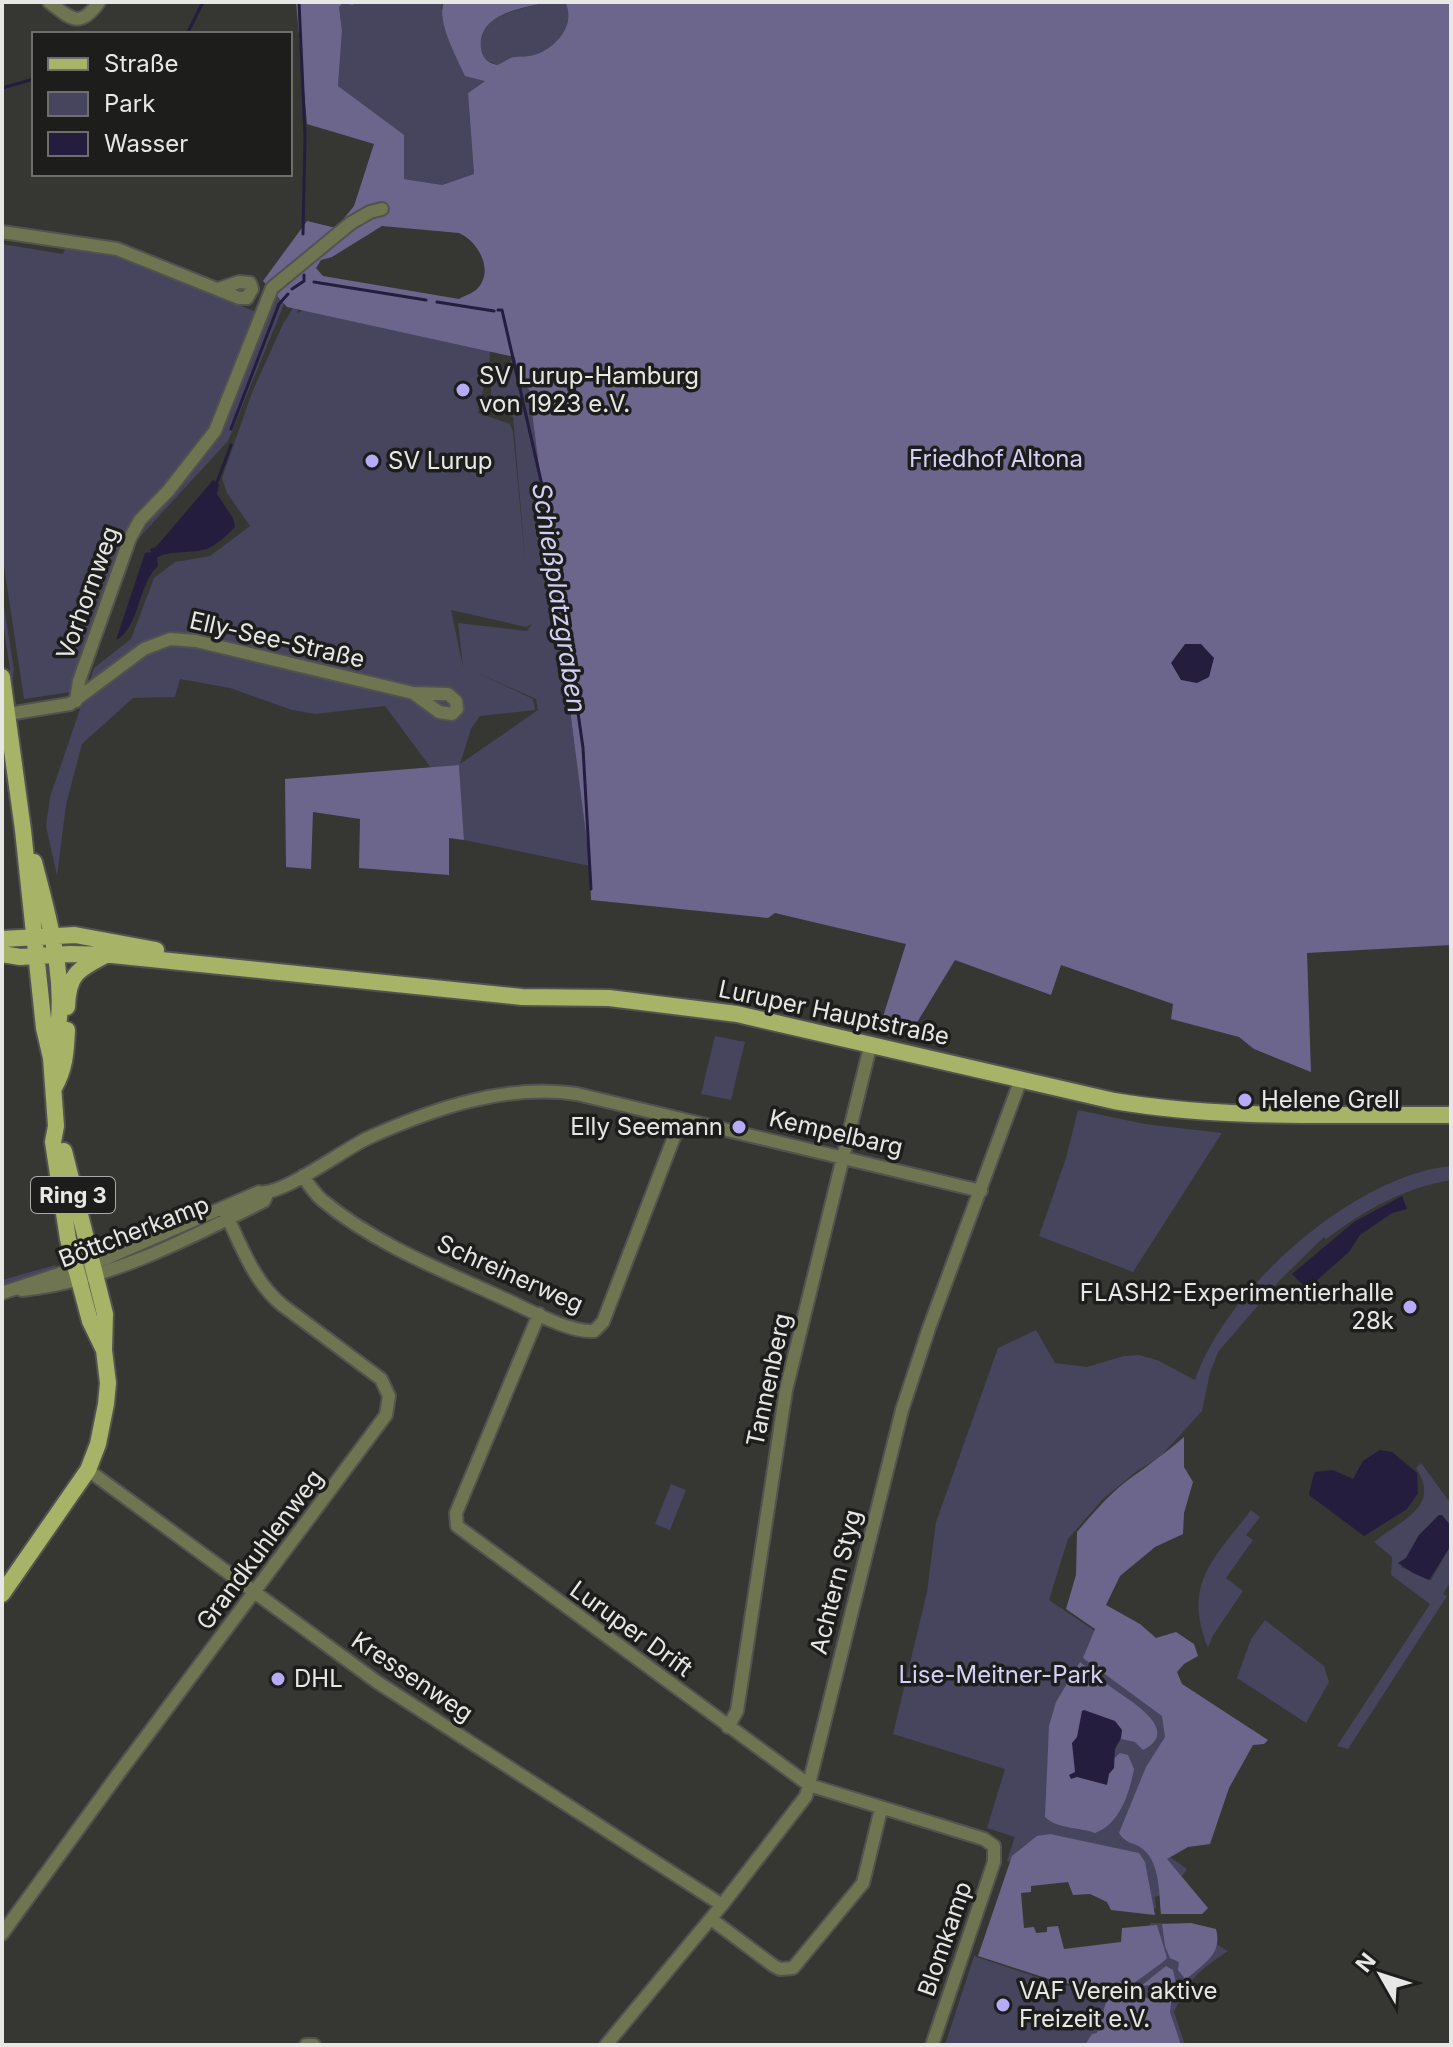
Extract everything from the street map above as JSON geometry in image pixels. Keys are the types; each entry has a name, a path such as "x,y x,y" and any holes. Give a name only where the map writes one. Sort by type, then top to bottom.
{"main road":[{"name":"Ring 3","path":"2,677 23,830 34,951 51,1058"},
{"name":"Ring 3","path":"5,1585 88,1470 100,1435 108,1392 104,1350 90,1321 85,1271 68,1239 57,1177 51,1058 58,1014 57,941 23,830"},
{"name":"Luruper Hauptstraße","path":"2,954 34,951 57,941 96,937 203,964"},
{"name":"Luruper Hauptstraße","path":"2,939 34,951"},
{"name":"Luruper Hauptstraße","path":"57,941 105,955 508,996 634,1001 737,1014 1114,1101 1211,1114 1451,1115"},
{"path":"34,951 46,962 57,941"},
{"path":"53,1090 63,1074 66,1061 71,980 82,968 105,955"}],"street":[{"path":"49,2 76,20 85,18 99,2"},
{"name":"Vorhornweg","path":"76,701 79,681 130,538 140,520 168,491 215,431 267,299 277,282 359,218 382,209"},
{"path":"2,232 117,249 218,289 247,282 252,286 252,293 267,299"},
{"name":"Elly-See-Straße","path":"8,714 76,701 125,660 170,639 196,641 413,693"},
{"name":"Tannenberg","path":"728,1727 737,1711 786,1390 871,1043"},
{"name":"Achtern Styg","path":"610,2044 802,1802 809,1785 902,1410 1021,1079"},
{"name":"Böttcherkamp","path":"4,1292 85,1271 226,1213 259,1192 267,1194 346,1149 388,1130 501,1094 560,1091 681,1119"},
{"name":"Kempelbarg","path":"681,1119 981,1191"},
{"name":"Schreinerweg","path":"303,1176 324,1202 369,1232 442,1270 539,1314 588,1331 599,1328 681,1119"},
{"name":"Grandkuhlenweg","path":"2,1934 382,1424 389,1405 389,1396 374,1372 266,1291 226,1213"},
{"name":"Luruper Drift","path":"539,1314 456,1513 457,1526 809,1785 984,1839 994,1846"},
{"name":"Kressenweg","path":"88,1470 377,1682 722,1905"},
{"path":"711,1919 774,1966 793,1968 863,1883 881,1809"},
{"name":"Blomkamp","path":"932,2045 994,1862 994,1846"}],"green space":[{"name":"Friedhof Altona","path":"296,2 360,2 352,5 343,3 339,7 342,31 338,86 404,135 404,179 442,185 474,174 468,93 485,81 465,76 445,29 444,2 549,2 504,14 486,27 482,36 482,52 486,60 497,65 513,57 542,52 556,42 568,19 565,2 1451,2 1451,945 1307,953 1311,1072 1254,1049 1239,1037 1171,1019 1173,1004 1061,965 1051,995 955,960 910,1034 880,1026 906,944 775,913 768,918 591,900 590,866 529,389 519,381 515,357 287,307 263,281 307,221 336,228 354,206 374,144 307,124","holes":["382,226 459,233 478,249 484,265 482,282 477,289 459,299 323,276 316,268 321,260 332,257"]},
{"path":"360,2 444,2 441,8 486,80 468,93 474,174 442,185 404,179 338,86 342,31 339,7 343,3 352,5"},
{"path":"549,2 565,2 568,11 566,27 556,42 542,52 513,57 498,65 485,60 480,45 488,25 510,12"},
{"path":"2,244 63,254 65,249 113,256 259,313 213,431 141,514 72,692 24,699 2,553"},
{"path":"275,295 284,304 228,441 137,540 220,434"},
{"path":"293,308 298,313 303,310 489,343 490,358 478,413 510,424 513,432 526,569 513,417 491,411 491,378 515,357 519,381 529,389 590,866 464,840 459,765 431,768 385,706 315,714 292,710 230,688 180,679 175,697 133,698 82,744 66,805 57,876 46,826 50,797 94,668 131,639 154,578 175,562 210,556 250,526 227,493 222,478 253,390","holes":["451,610 526,627 532,624 527,631 458,623 463,667","475,672 536,699 538,710 460,764 471,729 480,716 535,710 533,699"]},
{"path":"2,594 14,670 12,683 2,616"},
{"path":"459,765 464,840 449,838 449,875 359,868 360,819 313,812 311,869 286,867 285,779"},
{"path":"715,1036 745,1042 731,1100 701,1094"},
{"path":"1078,1110 1145,1124 1222,1133 1133,1272 1039,1236 1066,1158"},
{"name":"Lise-Meitner-Park","path":"1451,1166 1451,1180 1401,1195 1370,1210 1326,1239 1324,1237 1280,1280 1218,1352 1202,1411 1160,1457 1103,1499 1068,1539 1049,1600 1163,1677 1170,1857 1187,1869 1172,1891 1155,1897 1156,1909 1007,1861 1015,1837 987,1828 1005,1769 893,1734 927,1592 936,1522 998,1348 1036,1330 1055,1363 1087,1367 1139,1355 1157,1360 1195,1380 1211,1345 1234,1309 1298,1242 1374,1190 1413,1174","holes":["1121,1738 1114,1752 1072,1756"]},
{"path":"56,1267 2,1285 2,1280"},
{"path":"1184,1437 1184,1467 1193,1482 1184,1513 1183,1534 1155,1547 1120,1576 1106,1605 1140,1624 1156,1638 1176,1632 1194,1644 1198,1656 1177,1672 1182,1684 1268,1740 1264,1744 1253,1745 1229,1788 1210,1844 1188,1847 1167,1859 1208,1908 1202,1914 1161,1914 1154,1864 1142,1848 1125,1840 1119,1833 1146,1767 1165,1737 1162,1716 1083,1658 1095,1629 1066,1609 1076,1575 1077,1532 1117,1489"},
{"path":"1421,1463 1451,1504 1451,1526 1439,1515 1419,1535 1401,1567 1431,1580 1451,1545 1451,1581 1443,1594 1447,1596 1348,1749 1337,1746 1430,1604 1391,1575 1392,1557 1374,1542 1406,1519 1421,1503 1423,1482 1416,1468"},
{"path":"671,1484 686,1490 670,1530 655,1524"},
{"path":"1251,1510 1260,1517 1246,1535 1253,1540 1226,1578 1243,1591 1208,1648 1201,1625 1200,1589 1214,1558"},
{"path":"1265,1620 1324,1666 1329,1682 1306,1723 1237,1678 1251,1639"},
{"path":"1080,1662 1145,1712 1152,1720 1157,1735 1153,1743 1143,1750 1135,1742 1112,1737 1111,1761 1120,1753 1128,1755 1134,1769 1126,1798 1117,1815 1104,1829 1095,1833 1062,1826 1045,1817 1049,1726 1056,1702"},
{"path":"1050,1834 1139,1853 1145,1862 1155,1915 1111,1910 1107,1902 1090,1894 1073,1895 1068,1882 1031,1886 1031,1892 1021,1893 1024,1928 1034,1927 1036,1933 1058,1926 1064,1949 1121,1942 1122,1928 1157,1925 1167,1958 1134,1983 1061,1983 978,1956 1012,1856 1037,1836"},
{"path":"1151,1923 1182,1924 1228,1951 1195,1977 1174,2012 1185,2045 945,2045 974,1956 1061,1985 1101,1988"},
{"path":"1191,1923 1216,1929 1217,1946 1210,1958 1186,1980 1178,1970 1179,1962 1170,1958 1162,1924"},
{"path":"1166,1966 1173,1970 1176,1983 1141,1986"},
{"path":"1172,1994 1170,2012 1181,2045 1085,2045 1092,2034 1097,2033 1106,2002 1124,1996 1141,1999"}],"water":[{"path":"213,480 219,485 217,494 233,518 235,527 209,548 157,558 158,566 146,584 130,626 116,640 145,553 156,547"},
{"path":"1185,644 1201,644 1214,658 1209,677 1197,683 1181,680 1171,663"},
{"path":"1402,1196 1407,1209 1392,1213 1360,1235 1349,1252 1307,1289 1292,1274 1354,1222"},
{"path":"1380,1450 1392,1452 1417,1473 1418,1493 1407,1509 1364,1536 1309,1493 1315,1472 1333,1470 1353,1479 1363,1461"},
{"path":"1439,1515 1451,1526 1451,1545 1429,1580 1398,1563 1406,1558 1419,1535"},
{"path":"1084,1710 1115,1721 1122,1730 1107,1785 1077,1777 1071,1779 1069,1775 1075,1772 1072,1743 1077,1737"}],"waterway":[{"path":"188,32 203,2"},
{"name":"Schießplatzgraben","path":"299,2 305,135 303,234"},
{"path":"2,88 32,80"},
{"path":"292,289 304,281 304,275"},
{"name":"Schießplatzgraben","path":"314,282 426,300"},
{"path":"231,429 279,304 288,294"},
{"name":"Schießplatzgraben","path":"437,302 494,311"},
{"name":"Schießplatzgraben","path":"498,310 502,310 552,529 583,748 591,889"},
{"path":"216,485 231,445"}],"place":[{"name":"SV Lurup-Hamburg von 1923 e.V.","path":"463,390"},
{"name":"SV Lurup","path":"372,461"},
{"name":"Helene Grell","path":"1245,1100"},
{"name":"Elly Seemann","path":"739,1127"},
{"name":"FLASH2-Experimentierhalle 28k","path":"1410,1307"},
{"name":"DHL","path":"278,1679"},
{"name":"VAF Verein aktive Freizeit e.V.","path":"1003,2005"}]}
